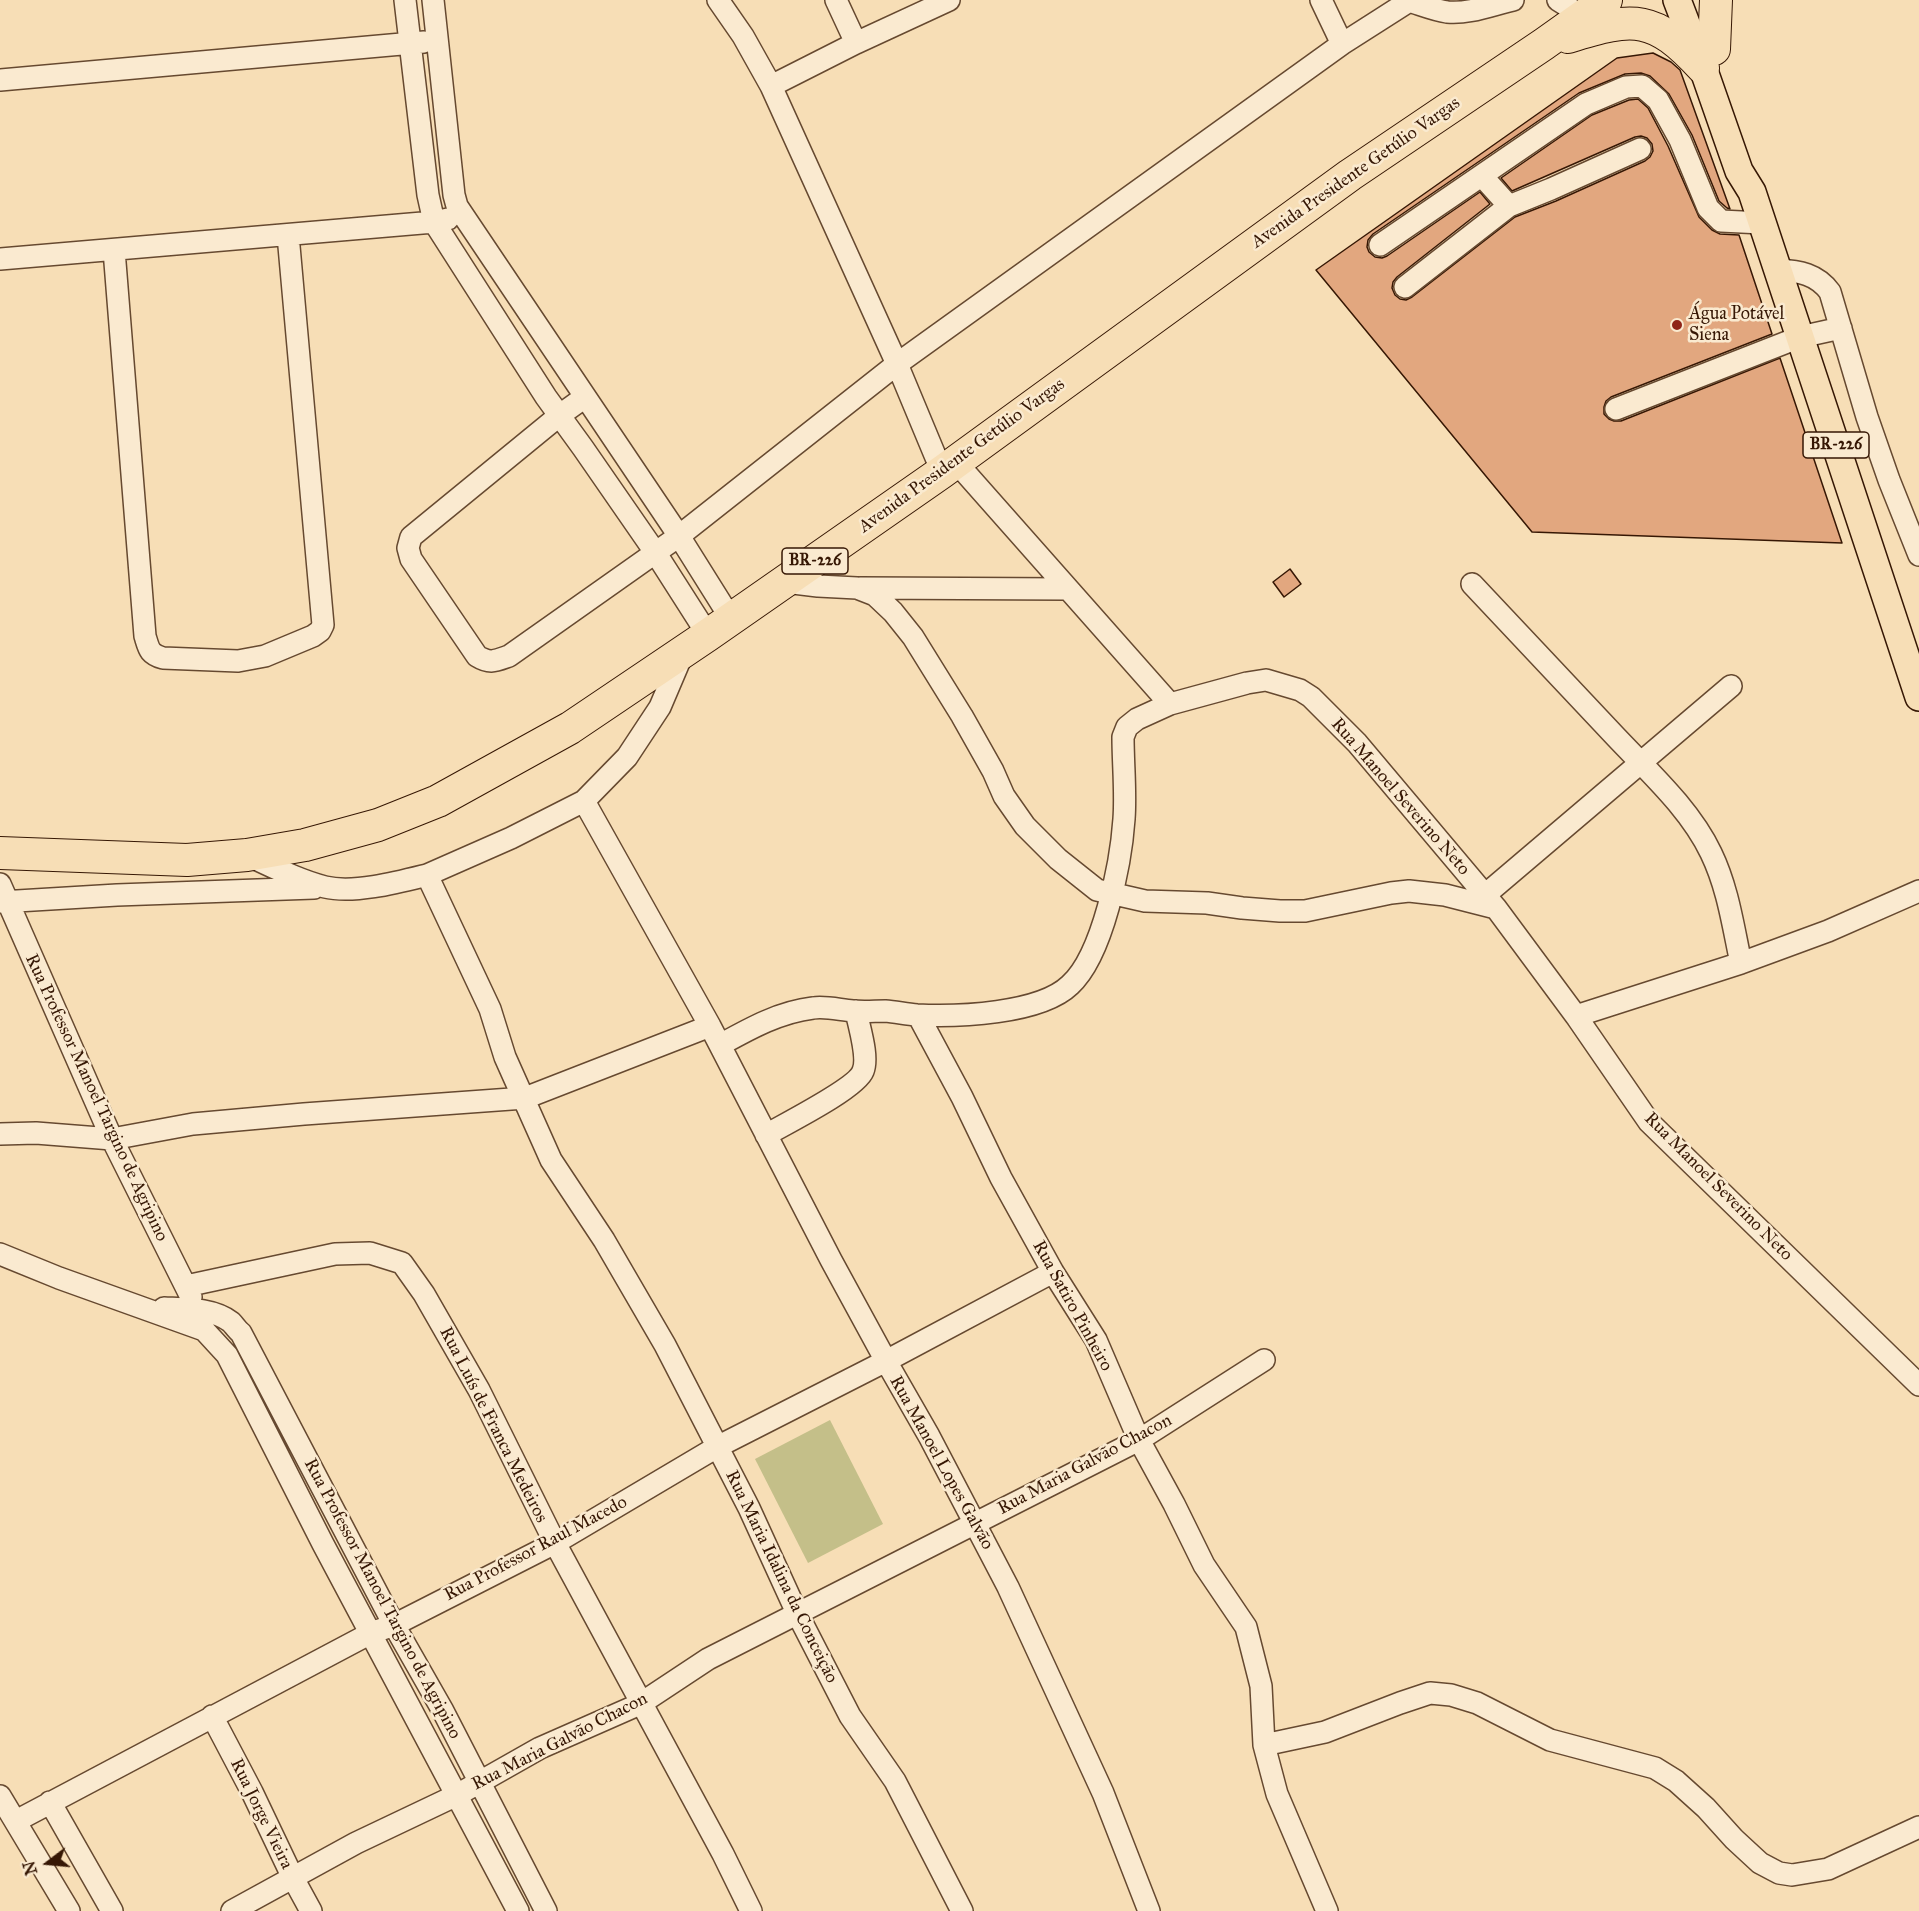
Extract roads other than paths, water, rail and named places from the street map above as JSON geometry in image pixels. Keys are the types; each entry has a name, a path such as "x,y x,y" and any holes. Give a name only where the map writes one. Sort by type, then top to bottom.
{"highway":[{"name":"BR-226","path":"1544,44 1569,9 1606,0"},
{"path":"1544,44 1601,27 1626,24 1647,25 1668,34 1680,44 1709,59 1716,0"},
{"name":"Avenida Presidente Getúlio Vargas","path":"0,853 187,860 248,855 305,845 378,825 438,801 570,728 708,635 949,466 1350,175 1544,44"}],"main road":[{"name":"BR-226","path":"1677,0 1709,59"},
{"name":"BR-226","path":"1701,0 1709,59 1739,171 1752,192 1919,697"}],"street":[{"path":"405,0 428,195 434,222 546,397 655,552 708,635"},
{"path":"433,0 454,195 463,216 679,536 708,635"},
{"path":"718,0 743,36 771,86 897,364 949,466 1067,589 1170,705"},
{"path":"836,0 856,43"},
{"path":"771,86 949,0"},
{"path":"1322,0 1342,44"},
{"path":"585,397 411,537 408,548 411,559 477,656 486,662 495,662 509,656 679,536 897,364 1342,44 1410,0 1438,10 1456,12 1488,8 1513,0"},
{"path":"0,80 438,40"},
{"path":"1380,245 1586,104 1626,87 1642,86 1658,100 1674,130 1708,208 1721,221 1762,223"},
{"path":"1405,287 1509,206 1640,149"},
{"path":"1482,177 1509,206"},
{"path":"0,259 434,222 463,216"},
{"path":"114,250 145,636 149,649 154,655 163,658 238,661 265,656 313,636 320,631 322,625 288,235"},
{"path":"1778,270 1802,272 1819,280 1830,292 1867,417 1919,555"},
{"path":"1616,409 1800,337 1841,328"},
{"path":"785,582 857,588 1067,589"},
{"path":"1472,584 1641,763 1701,834 1726,892 1741,963"},
{"path":"857,588 876,596 913,636 962,716 993,771 1004,796 1025,826 1058,860 1097,890 1145,901 1207,903 1280,911 1305,910 1391,893 1422,892 1490,901 1641,763 1731,686"},
{"path":"2,896 358,888 384,885 427,875 512,838 584,801 627,757 708,635"},
{"name":"Rua Manoel Severino Neto","path":"720,1045 756,1026 794,1012 813,1008 918,1015 967,1014 1025,1007 1061,993 1083,971 1098,937 1111,893 1119,859 1124,818 1123,737 1127,727 1137,719 1170,705 1246,683 1266,680 1300,690 1311,697 1357,743 1490,901 1576,1016 1649,1122 1919,1385"},
{"name":"Rua Manoel Lopes Galvão","path":"584,801 710,1026 1008,1587 1103,1793 1149,1911"},
{"path":"248,855 294,878 328,888"},
{"name":"Rua Maria Idalina da Conceição","path":"427,875 490,1010 505,1057 551,1160 604,1240 665,1345 749,1508 797,1612 850,1716 895,1781 962,1911"},
{"path":"1576,1016 1741,963 1828,931 1919,891"},
{"name":"Rua Professor Manoel Targino de Agripino","path":"2,896 112,1139 186,1286 195,1318 227,1354 286,1473 518,1911"},
{"path":"766,1135 831,1099 860,1078 864,1070 865,1059 856,1011"},
{"name":"Rua Satiro Pinheiro","path":"918,1015 962,1097 1001,1178 1053,1272 1096,1340 1139,1440 1204,1565 1246,1627 1261,1686 1264,1745"},
{"path":"0,1134 36,1133 112,1139 193,1124 525,1098 710,1026"},
{"name":"Rua Luís de Franca Medeiros","path":"186,1286 335,1254 370,1253 402,1263 424,1294 479,1390 555,1544 752,1911"},
{"path":"0,1254 106,1296 195,1318"},
{"name":"Rua Professor Raul Macedo","path":"16,1821 371,1633 394,1625 555,1544 717,1447 1053,1272"},
{"name":"Rua Professor Manoel Targino de Agripino","path":"195,1318 219,1316 230,1322 241,1333 546,1911"},
{"name":"Rua Maria Galvão Chacon","path":"232,1911 356,1843 457,1795 540,1748 640,1704 708,1659 797,1612 1139,1440 1264,1360"},
{"path":"1327,1911 1277,1794 1264,1745 1325,1732 1430,1694 1451,1695 1477,1703 1550,1740 1655,1768 1676,1781 1706,1808 1760,1863 1779,1873 1792,1875 1828,1869 1919,1827"},
{"name":"Rua Jorge Vieira","path":"212,1716 311,1911"},
{"path":"0,1796 69,1911"},
{"path":"50,1802 112,1911"}],"place":[{"name":"Água Potável Siena","path":"1677,325"}]}
